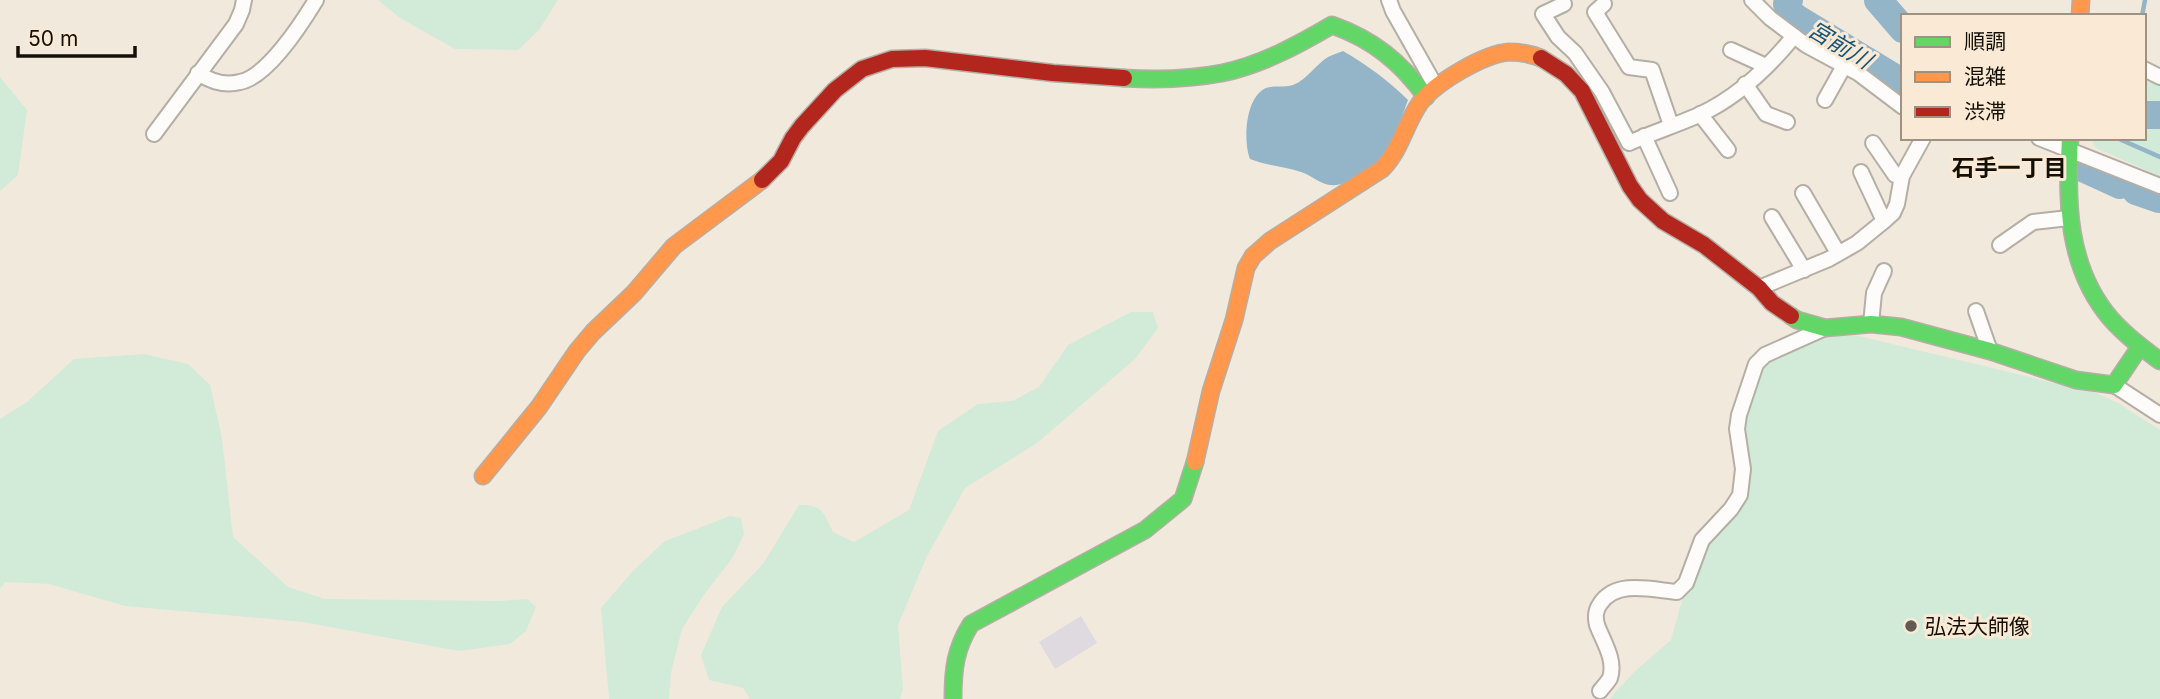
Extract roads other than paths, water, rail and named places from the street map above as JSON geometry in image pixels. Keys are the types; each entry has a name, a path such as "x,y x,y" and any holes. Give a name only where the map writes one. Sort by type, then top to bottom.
{"main road":[{"path":"483,476 539,407 593,332 634,293 674,246 764,179 781,161 802,126 835,90 862,69 891,59 925,58 1053,73 1147,79 1192,76 1222,73 1252,64 1301,43 1332,25 1352,31 1390,55 1431,92"},
{"path":"953,699 955,654 961,638 971,624 1145,530 1183,499 1193,472 1211,391 1234,320 1247,268 1254,257 1270,241 1386,166 1399,148 1416,108 1431,92 1478,62 1497,54 1512,52 1531,55 1563,70 1582,91 1630,186 1640,200 1662,221 1704,246 1759,288 1772,303 1797,320 1825,328 1871,324 1926,333 2076,380 2114,385 2139,348"},
{"path":"2069,144 2069,218 2077,261 2109,319 2139,348 2160,361"}],"street":[{"path":"154,134 236,23 244,0"},
{"path":"198,73 208,80 229,83 242,82 253,76 275,58 316,0"},
{"path":"1389,0 1431,92"},
{"path":"1752,0 1794,36 1858,74 1901,106"},
{"path":"1563,4 1543,14 1602,92 1629,143 1700,114 1726,100 1766,66 1794,36"},
{"path":"1604,4 1595,12 1629,67 1652,70 1671,125"},
{"path":"1731,50 1766,66"},
{"path":"1825,100 1844,65"},
{"path":"1745,84 1766,114 1787,122"},
{"path":"1700,114 1728,150"},
{"path":"1644,136 1670,193"},
{"path":"1759,288 1838,254 1857,243 1893,214 1902,176 1922,140"},
{"path":"2049,140 2069,144 2160,186"},
{"path":"1873,143 1895,174 1902,176"},
{"path":"1861,172 1884,221"},
{"path":"1803,193 1838,254"},
{"path":"1772,218 1804,270"},
{"path":"2000,245 2033,222 2069,218"},
{"path":"1871,324 1874,293 1884,271"},
{"path":"1976,311 1990,351"},
{"path":"1600,691 1610,679 1611,663 1596,621 1596,610 1602,600 1620,589 1677,592 1686,583 1702,540 1731,509 1740,495 1743,469 1737,429 1756,364 1765,355 1825,328"},
{"path":"2114,385 2160,415"}],"water":[{"path":"1343,51 1377,73 1408,100 1394,136 1381,158 1363,174 1341,184 1331,185 1301,172 1250,159 1246,131 1250,110 1259,93 1269,87 1290,86 1298,82 1328,57"}],"waterway":[{"name":"宮前川","path":"1789,0 1789,12 1796,18 1901,82"},
{"path":"1878,0 1901,27"},
{"path":"2142,14 2145,0"},
{"path":"2146,115 2160,115"},
{"path":"2122,140 2160,157"},
{"name":"宮前川","path":"2085,169 2120,185"},
{"name":"宮前川","path":"2136,191 2159,199"}],"place":[{"name":"弘法大師像","path":"1911,626"}],"district":[{"name":"石手一丁目","path":"2009,168"}]}
